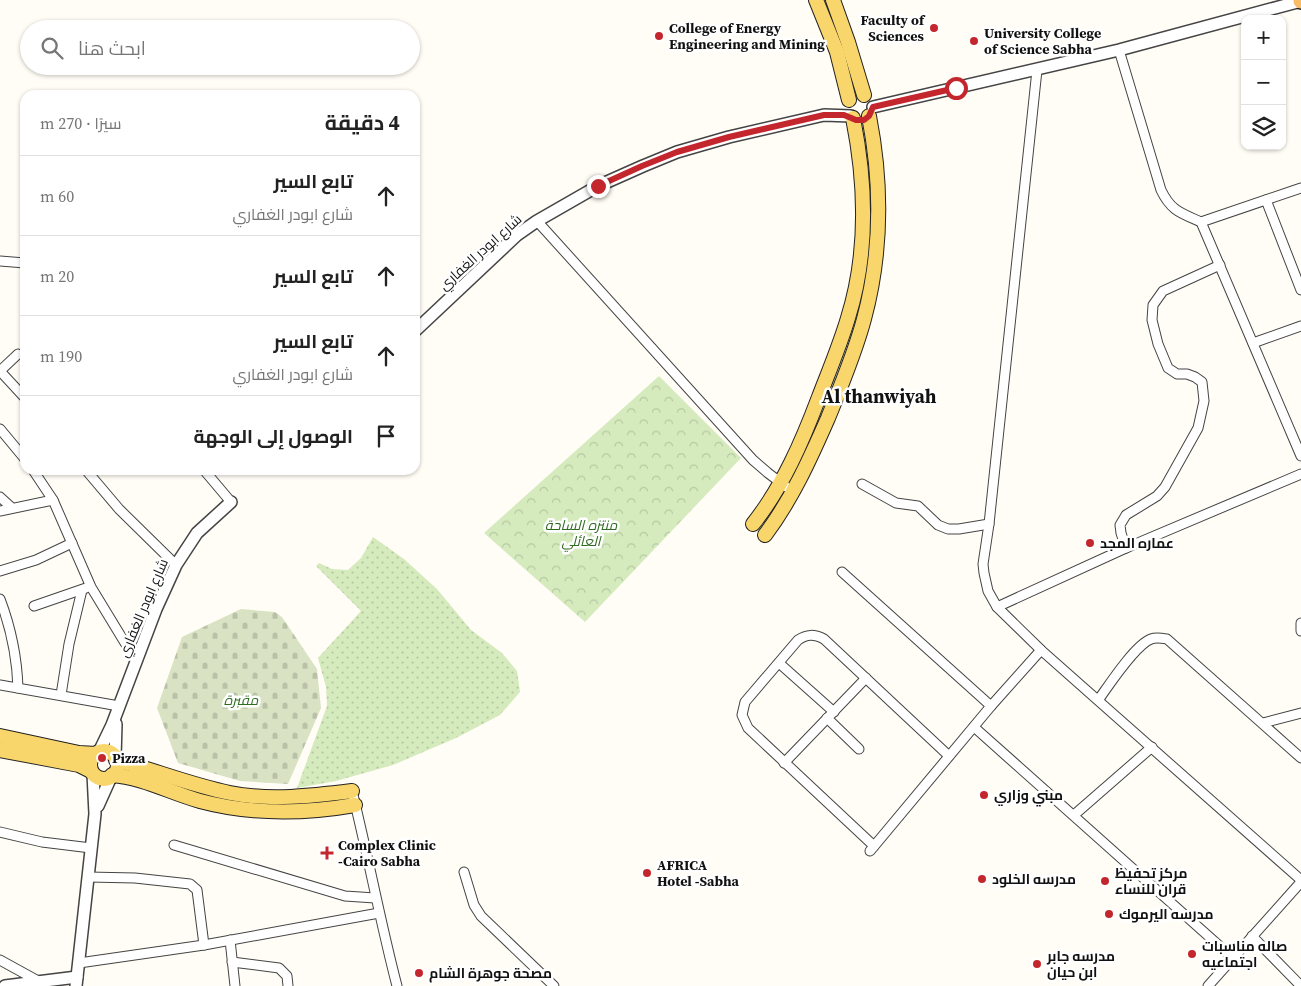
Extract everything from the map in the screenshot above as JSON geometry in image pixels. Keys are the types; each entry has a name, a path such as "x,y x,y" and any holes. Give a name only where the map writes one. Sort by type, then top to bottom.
{"main road":[{"path":"753,524 768,505 802,442 848,317 858,274 862,221 862,185 858,141 852,117 847,110 849,101 837,52 816,0"},
{"path":"765,535 793,492 812,455 851,362 864,319 874,274 878,228 878,184 870,100 864,95 834,0"},
{"path":"849,101 856,95 864,95"},
{"path":"852,117 864,120 871,112"},
{"path":"0,736 79,753 108,752 116,759 230,793 290,796 352,791"},
{"path":"0,750 79,765 104,778 112,776 130,778 199,801 227,808 255,812 308,812 355,806"},
{"path":"92,773 91,760 97,753"},
{"path":"112,776 117,767 116,759"}],"street":[{"path":"871,112 1119,50 1301,1"},
{"path":"1119,50 1161,190 1167,203 1179,212 1201,222 1301,456"},
{"path":"1037,70 984,573 988,591 997,607 1041,650 1099,699 1301,881 1208,986"},
{"name":"شارع ابودر الغفاري","path":"420,326 517,235 537,221 598,186 677,152 729,137 824,115 849,101"},
{"name":"شارع ابودر الغفاري","path":"824,115 852,117"},
{"path":"1201,222 1301,188"},
{"path":"1266,200 1301,290"},
{"path":"537,221 753,460 780,484 793,492"},
{"path":"0,261 20,263"},
{"path":"1126,548 1120,525 1126,515 1157,496 1165,487 1198,428 1204,401 1202,382 1196,377 1187,374 1177,374 1168,368 1158,344 1152,320 1153,305 1163,291 1220,265"},
{"path":"1253,343 1301,326"},
{"path":"18,354 0,371 20,393"},
{"path":"0,429 20,453"},
{"path":"997,607 1126,548 1301,474"},
{"path":"36,475 53,500 72,543 86,588 136,661"},
{"path":"90,475 119,509 176,565"},
{"path":"208,475 231,502"},
{"path":"862,484 896,503 918,506 934,521 948,529 959,530 989,524"},
{"path":"0,497 12,508"},
{"path":"0,511 53,500"},
{"name":"شارع ابودر الغفاري","path":"97,753 118,709 156,609 176,565 197,533 231,502"},
{"path":"0,572 36,560 72,543"},
{"path":"842,572 991,706"},
{"path":"34,606 86,588"},
{"path":"61,695 70,644 86,588"},
{"path":"0,598 16,651 18,688"},
{"path":"1301,623 1301,631"},
{"path":"949,756 818,635 811,634 798,640 742,708 742,715 748,728 872,848 991,706 1041,650"},
{"path":"1099,699 1122,668 1146,642 1158,637 1167,639 1301,758"},
{"path":"779,663 831,715 859,749"},
{"path":"784,763 866,678"},
{"path":"0,685 61,695 118,709"},
{"name":"شارع ابودر الغفاري","path":"116,759 118,709"},
{"path":"1263,723 1301,713"},
{"path":"974,727 1233,958"},
{"path":"1074,815 1152,747"},
{"path":"92,773 95,814"},
{"path":"5,986 40,982 76,982 95,814 99,801 112,776"},
{"path":"352,791 378,913 397,986"},
{"path":"0,832 42,842 91,848"},
{"path":"174,846 345,896 375,898"},
{"path":"464,872 474,905 481,916 554,986"},
{"path":"88,877 135,878 190,884 197,890 204,944"},
{"path":"79,963 230,940 378,913"},
{"path":"1252,936 1301,986"},
{"path":"230,940 235,986"},
{"path":"0,960 40,982"},
{"path":"232,962 280,968 287,976 288,986"}],"green space":[{"name":"منتزه الساحة العائلي","path":"659,376 741,458 585,622 484,533"},
{"path":"373,537 404,559 437,589 471,630 502,653 517,671 520,692 500,715 456,738 393,765 336,781 297,788 327,706 326,687 318,658 361,611 316,566 319,563 332,569 348,570 361,558"},
{"name":"مقبرة","path":"241,609 275,612 282,617 317,669 321,708 288,784 240,781 178,763 157,708 182,637"}],"place":[{"name":"Faculty of Sciences","path":"934,28"},
{"name":"College of Energy Engineering and Mining","path":"659,36"},
{"name":"University College of Science Sabha","path":"974,41"},
{"name":"عماره المجد","path":"1090,543"},
{"name":"Pizza","path":"102,758"},
{"name":"مبني وزاري","path":"984,795"},
{"name":"Complex Clinic -Cairo Sabha","path":"327,853"},
{"name":"AFRICA Hotel -Sabha","path":"647,873"},
{"name":"مدرسه الخلود","path":"982,879"},
{"name":"مركز تحفيظ قران للنساء","path":"1105,881"},
{"name":"مدرسه اليرموك","path":"1109,914"},
{"name":"صاله مناسبات اجتماعيه","path":"1192,954"},
{"name":"مدرسه جابر ابن حيان","path":"1037,964"},
{"name":"مصحة جوهرة الشام","path":"419,973"}],"district":[{"name":"Al thanwiyah","path":"879,396"}],"route":[{"path":"598,186 677,152 729,137 824,115 838,114 851,116 856,120 864,120 869,116 873,107 956,88"}]}
